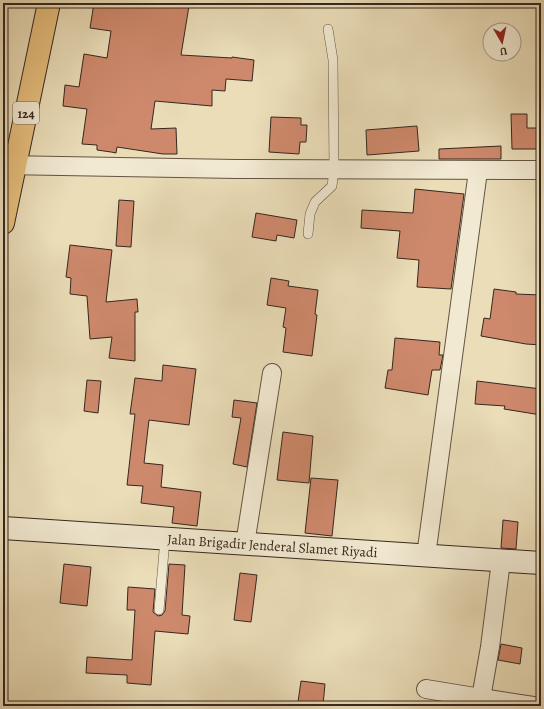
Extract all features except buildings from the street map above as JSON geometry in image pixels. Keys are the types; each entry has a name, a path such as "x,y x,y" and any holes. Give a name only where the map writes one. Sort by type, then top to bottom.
{"main road":[{"name":"124","path":"3,222 9,165 49,3"}],"street":[{"path":"9,165 334,170 541,170"},
{"path":"426,556 478,171"},
{"path":"244,544 272,373"},
{"name":"Jalan Brigadir Jenderal Slamet Riyadi","path":"3,528 541,563"},
{"path":"480,698 490,647 501,561"},
{"path":"426,689 533,706"}],"lane":[{"path":"308,234 310,214 315,202 332,186 334,170 334,60 328,29"},
{"path":"159,610 164,539"}]}
